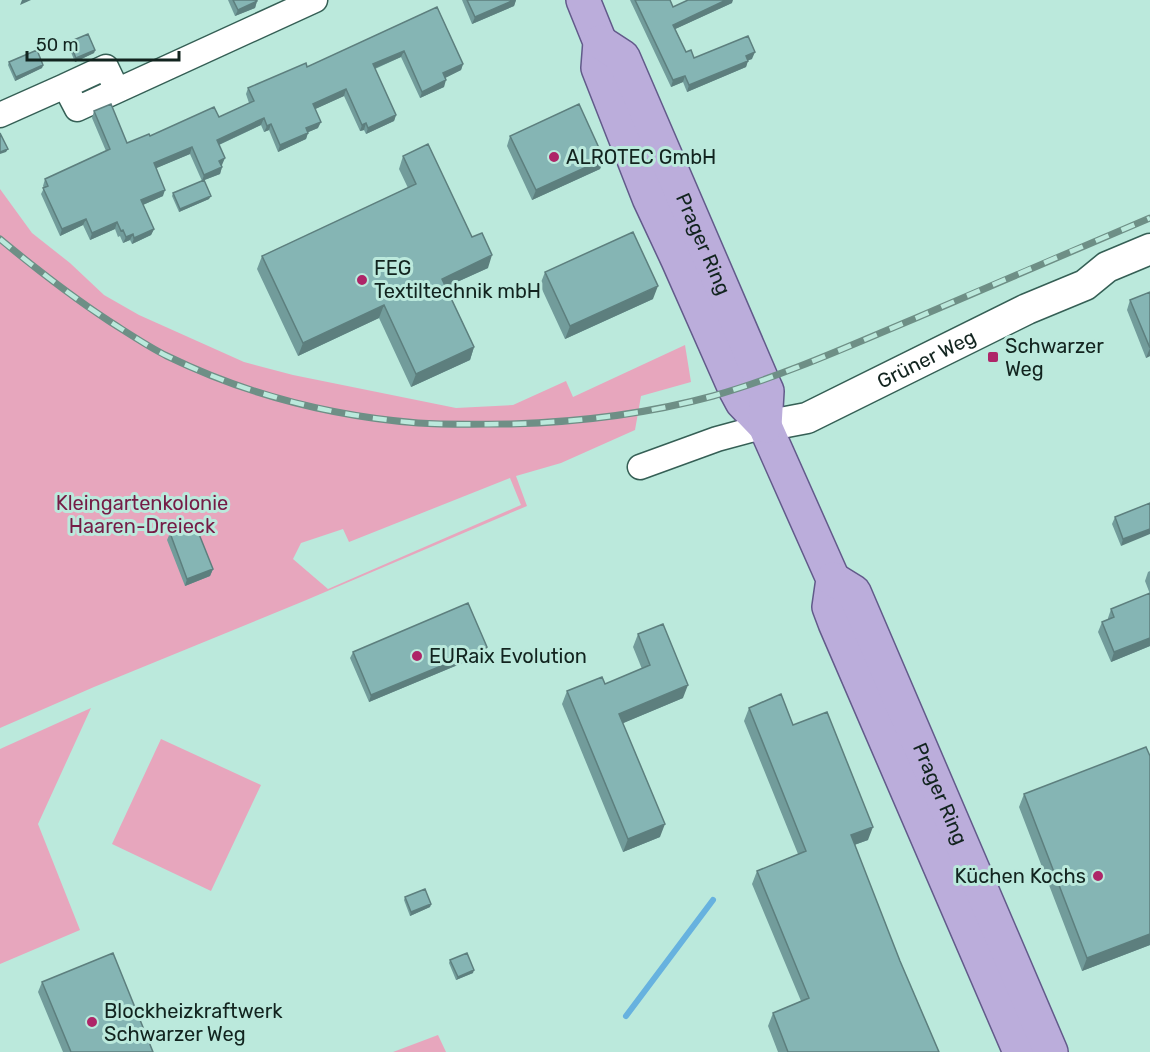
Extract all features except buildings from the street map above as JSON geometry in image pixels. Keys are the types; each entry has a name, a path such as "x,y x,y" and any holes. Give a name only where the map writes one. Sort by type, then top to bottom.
{"main road":[{"name":"Prager Ring","path":"583,0 600,42 598,68 649,198 735,389 742,402 765,426 832,579 829,606 835,623 1020,1052"},
{"name":"Prager Ring","path":"832,579 854,592 1051,1052"}],"street":[{"path":"0,115 65,86 77,109 315,0"},
{"name":"Grüner Weg","path":"765,426 807,418 1027,309 1085,285 1107,267 1150,249"},
{"name":"Grüner Weg","path":"1085,285 1116,283 1150,269"},
{"path":"640,467 717,439 765,426"}],"green space":[{"name":"Kleingartenkolonie Haaren-Dreieck","path":"0,189 32,233 70,263 104,295 139,315 244,362 293,375 456,408 513,405 566,381 573,397 685,345 691,382 641,396 635,430 561,463 516,476 527,506 0,728","holes":["510,478 521,505 328,589 293,559 301,543 343,529 349,542"]},
{"path":"91,708 38,824 80,930 0,964 0,749"},
{"path":"161,739 261,785 211,891 112,844"},
{"path":"438,1035 446,1052 393,1052"}],"waterway":[{"path":"626,1016 713,900"}],"railway":[{"path":"0,239 67,292 138,339 167,356 227,382 321,409 386,420 418,423 511,424 587,419 638,412 688,402 739,388 841,350 1150,218"}],"place":[{"name":"ALROTEC GmbH","path":"554,157"},
{"name":"FEG Textiltechnik mbH","path":"362,280"},
{"name":"Schwarzer Weg","path":"993,357"},
{"name":"EURaix Evolution","path":"417,656"},
{"name":"Küchen Kochs","path":"1098,876"},
{"name":"Blockheizkraftwerk Schwarzer Weg","path":"92,1022"}]}
